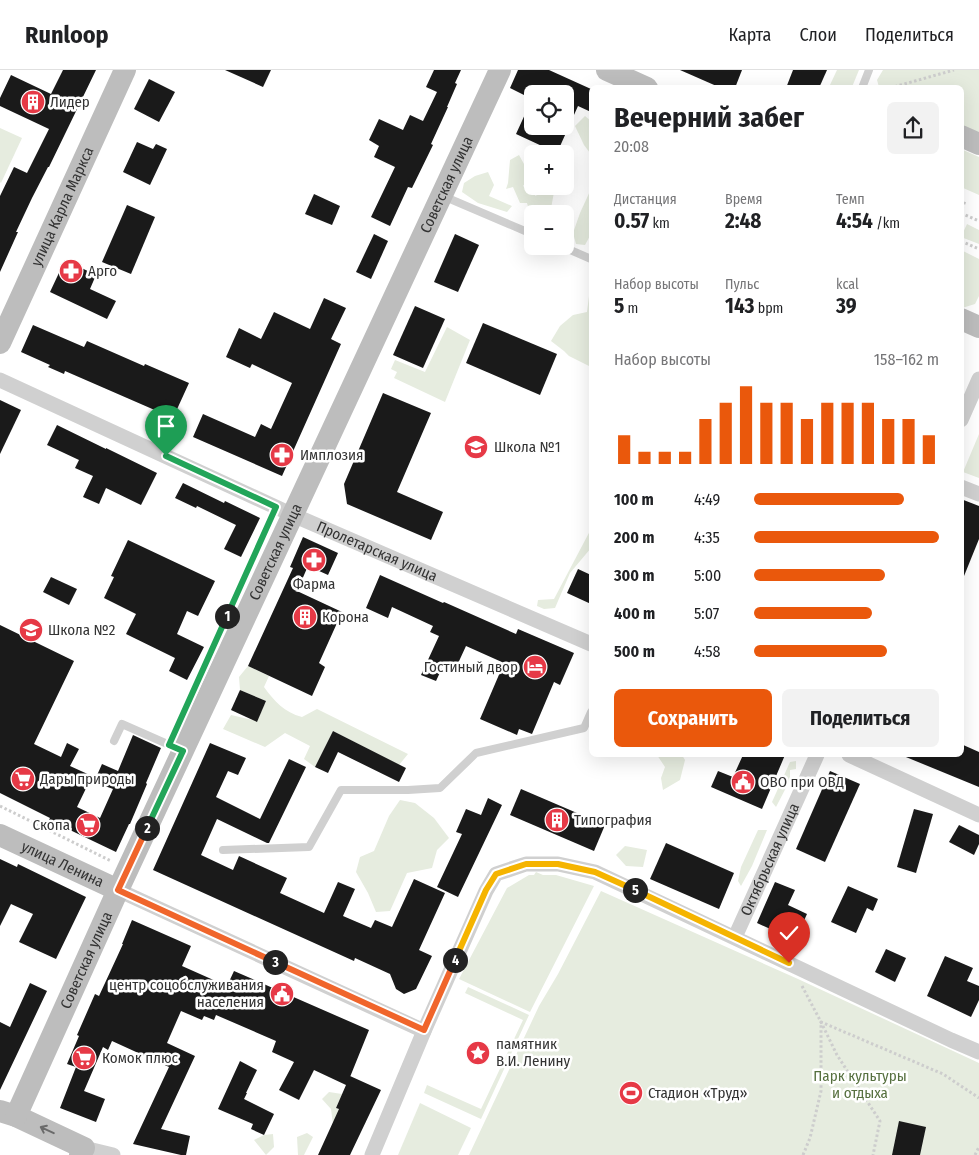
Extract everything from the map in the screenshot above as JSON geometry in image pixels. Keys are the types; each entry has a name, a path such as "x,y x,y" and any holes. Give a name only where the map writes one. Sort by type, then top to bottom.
{"street":[{"name":"улица Карла Маркса","path":"0,343 125,70"},
{"name":"Советская улица","path":"82,1151 8,1113 118,890 500,70"},
{"path":"607,70 640,85"},
{"path":"964,137 979,144"},
{"path":"964,321 979,327"},
{"path":"964,413 979,379"},
{"name":"Пролетарская улица","path":"0,380 293,515 589,643"},
{"path":"964,488 979,494"},
{"name":"Октябрьская улица","path":"734,937 816,757"},
{"path":"853,757 979,815"},
{"name":"улица Ленина","path":"0,835 424,1030"},
{"path":"372,1155 424,1030 486,890 496,874 526,864 558,864 595,872 979,1052"},
{"path":"82,1151 113,1155"}],"lane":[{"path":"863,85 870,70"},
{"path":"442,196 524,231"},
{"path":"574,252 589,258"},
{"path":"223,850 310,847 341,790 440,788 476,753 584,728 589,717"},
{"path":"114,741 122,724 183,751"}],"path":[{"path":"901,85 954,70"},
{"path":"964,214 979,221"},
{"path":"964,242 979,249"},
{"path":"0,806 114,862"},
{"path":"798,979 837,1055 880,1121 873,1155"},
{"path":"821,1022 943,1074 979,1098"},
{"path":"803,1155 810,1138 821,1091 821,1022"},
{"path":"975,1155 979,1146"}],"green space":[{"path":"837,70 859,70 853,85 830,85"},
{"path":"883,70 979,70 979,137 964,130 964,85 878,85 877,80"},
{"path":"585,116 589,119 589,152 584,145 575,126"},
{"path":"0,128 22,138 1,183 0,182"},
{"path":"964,150 979,157 979,195 964,188"},
{"path":"519,155 524,164 524,195 553,195 552,205 528,205 527,203 520,203 513,187 506,189 510,160"},
{"path":"488,172 494,185 489,196 512,206 507,212 478,203 462,192 464,183 475,176"},
{"path":"589,193 589,238 585,245 576,244 574,230"},
{"path":"967,224 979,230 979,244 964,238 964,230"},
{"path":"964,252 979,259 979,296 975,304 964,307"},
{"path":"589,296 589,366 569,356 551,341 560,326 573,315 587,312"},
{"path":"447,327 470,340 445,402 394,378 397,372 391,369 395,360 425,372"},
{"path":"979,434 979,478 964,472"},
{"path":"589,533 589,550 570,573 555,608 544,609 537,606 538,600 554,599"},
{"path":"248,666 269,676 264,687 276,702 290,712 302,717 317,709 408,754 399,765 333,731 315,767 304,759 310,746 285,733 265,747 223,729 231,715 257,721 266,701 240,690 239,677"},
{"path":"658,757 683,757 685,760 680,780 663,790 661,778 665,767"},
{"path":"796,761 796,769 790,770 790,780 776,807 772,802 790,762"},
{"path":"400,800 415,803 434,818 449,838 437,850 432,868 407,873 390,911 376,912 356,872 360,857 374,851 389,816"},
{"path":"758,830 767,830 752,866 741,886 738,881 741,867"},
{"path":"625,846 647,850 643,867 626,866 616,855"},
{"path":"536,872 543,875 556,875 594,886 530,1012 459,979 507,888 529,875 534,875"},
{"name":"Парк культуры и отдыха","path":"601,891 979,1063 979,1155 469,1155 539,1006 558,974"},
{"path":"468,987 529,1015 481,1119 424,1093 427,1085 481,1109 523,1020 465,993"},
{"path":"329,1092 342,1094 336,1108 366,1122 358,1135 333,1124 331,1109 322,1099"},
{"path":"420,1103 471,1128 458,1155 398,1155"},
{"path":"307,1133 313,1137 304,1155 298,1155 297,1137"},
{"path":"273,1134 274,1147 266,1155 254,1140 264,1135"}],"building":[{"path":"63,70 96,70 32,198 0,272 0,196 14,167 27,173 49,129 0,106 0,98 11,75 51,94"},
{"path":"225,70 271,70 263,87"},
{"path":"434,70 461,70 448,107 431,144 433,145 412,188 408,187 390,226 371,217 395,167 374,157 379,146 369,140 379,119 403,130 410,115 423,121 437,92 426,87"},
{"path":"518,70 549,70 589,88 589,111 578,106 574,115 574,85 524,85 524,95 510,88"},
{"path":"680,70 742,70 736,85 714,85"},
{"path":"793,70 827,70 820,85 787,85"},
{"path":"149,79 175,92 159,122 134,109"},
{"path":"524,116 524,135 565,135 561,145 540,145 516,134"},
{"path":"137,142 153,149 156,144 167,149 150,185 123,172"},
{"path":"314,194 340,206 332,225 305,214"},
{"path":"127,205 155,217 131,274 102,262"},
{"path":"374,234 388,241 371,279 356,272"},
{"path":"455,234 479,245 458,292 434,282"},
{"path":"65,260 96,275 90,289 116,301 107,319 50,292"},
{"path":"324,298 346,308 331,339 341,344 282,476 193,437 203,414 255,437 261,424 271,429 292,383 252,364 250,368 226,357 239,328 261,339 274,312 310,329"},
{"path":"415,306 445,319 423,368 393,355"},
{"path":"483,323 557,354 540,395 466,363"},
{"path":"33,325 84,347 87,341 189,383 173,418 65,371 64,374 48,367 50,365 21,352"},
{"path":"383,393 431,413 397,492 443,512 431,540 347,504 344,484"},
{"path":"0,400 21,410 0,454"},
{"path":"57,425 157,473 141,505 106,488 99,504 83,497 93,476 75,468 79,460 47,445"},
{"path":"183,483 260,518 241,557 224,549 236,525 197,506 196,508 175,498"},
{"path":"964,500 979,506 979,539 964,576"},
{"path":"303,537 338,553 328,575 308,566 297,591 342,612 319,663 325,667 312,696 248,666 293,568 290,567"},
{"path":"128,540 215,581 198,616 187,611 177,634 204,647 187,680 169,671 175,658 126,634 136,614 104,598 114,577 111,576"},
{"path":"578,569 589,574 589,603 567,593"},
{"path":"380,575 516,634 518,629 574,653 560,685 554,682 532,734 519,729 517,735 480,719 504,663 466,646 454,672 443,666 436,681 421,675 439,636 430,632 433,626 392,607 388,618 366,608"},
{"path":"51,577 77,589 69,605 43,592"},
{"path":"0,625 74,661 34,744 61,757 67,743 79,749 70,766 92,776 77,807 100,818 113,789 94,782 102,764 118,771 133,735 161,748 130,824 116,852 49,820 50,818 0,793"},
{"path":"240,690 266,701 257,722 231,710"},
{"path":"333,731 406,768 399,782 338,752 328,773 315,767"},
{"path":"210,743 246,758 238,775 228,771 216,797 260,819 289,759 306,767 269,843 217,819 201,855 233,870 239,856 287,878 280,893 324,913 338,882 355,889 343,916 371,928 375,920 392,927 414,879 445,893 419,950 432,956 416,989 404,994 396,989 390,974 355,958 354,961 153,870"},
{"path":"964,745 979,752 979,787 906,757 964,757"},
{"name":"ОВО при ОВД","path":"742,757 784,757 762,809 711,787 718,771 733,777"},
{"path":"830,771 860,784 825,862 796,849"},
{"name":"Типография","path":"521,789 605,825 594,851 510,815"},
{"path":"488,798 502,805 458,897 437,887 462,834 456,832 466,809 481,815"},
{"path":"914,809 933,814 916,873 897,867"},
{"path":"959,825 979,835 979,844 974,855 949,842"},
{"path":"666,843 734,873 719,909 650,879"},
{"path":"0,859 17,867 18,864 86,897 56,959 19,942 33,914 11,904 0,926"},
{"path":"775,882 795,890 788,905 807,914 795,940 757,923"},
{"path":"848,886 878,899 873,911 867,908 856,933 831,922"},
{"path":"132,920 191,946 182,966 227,986 234,971 369,1030 350,1076 381,1090 350,1155 318,1155 339,1109 336,1108 346,1085 314,1070 299,1100 279,1090 294,1062 272,1052 276,1041 216,1015 214,1020 204,1016 202,1020 181,1011 167,1043 195,1056 161,1129 190,1136 186,1155 133,1144 169,1067 112,1041 108,1050 103,1047 84,1091 105,1099 96,1122 60,1108 76,1067 67,1064 79,1036 77,1035 95,994 99,996"},
{"path":"886,949 906,958 895,982 875,972"},
{"path":"945,956 973,968 967,981 979,986 979,1000 971,1017 927,996"},
{"path":"30,983 47,991 0,1090 0,1022 10,1027"},
{"path":"240,1061 257,1070 244,1099 274,1114 264,1135 251,1129 253,1124 218,1109"},
{"path":"899,1121 926,1127 920,1155 892,1155"}],"place":[{"name":"Лидер","path":"33,102"},
{"name":"Арго","path":"71,271"},
{"name":"Школа №1","path":"476,447"},
{"name":"Имплозия","path":"282,455"},
{"name":"Фарма","path":"314,560"},
{"name":"Корона","path":"305,617"},
{"name":"Школа №2","path":"31,630"},
{"name":"Гостиный двор","path":"535,667"},
{"name":"Дары природы","path":"23,779"},
{"name":"ОВО при ОВД","path":"743,782"},
{"name":"Типография","path":"557,820"},
{"name":"Скопа","path":"88,825"},
{"name":"центр соцобслуживания населения","path":"282,994"},
{"name":"памятник В.И. Ленину","path":"478,1053"},
{"name":"Комок плюс","path":"84,1058"},
{"name":"Стадион «Труд»","path":"631,1093"}],"route":[{"path":"166,456 276,507 169,745 183,751 118,890 424,1030 486,890 496,874 526,864 558,864 595,872 789,963"}]}
